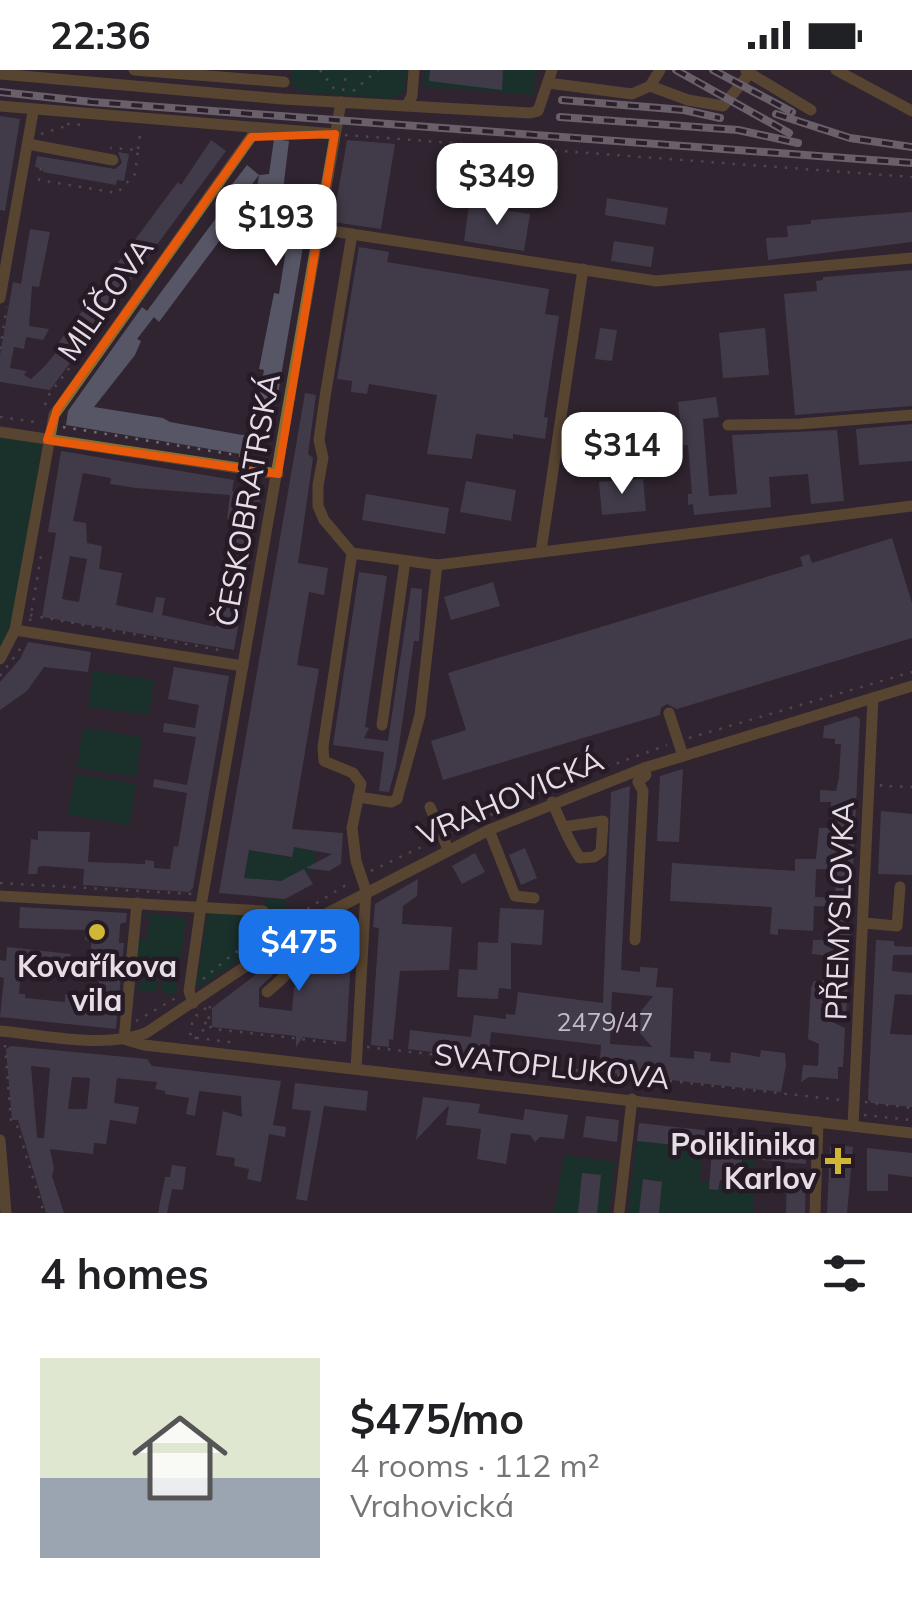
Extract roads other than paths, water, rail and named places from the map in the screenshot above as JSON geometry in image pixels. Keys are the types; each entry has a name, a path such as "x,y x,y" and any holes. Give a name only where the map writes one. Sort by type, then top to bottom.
{"street":[{"path":"102,84 105,70"},
{"path":"134,70 284,76 282,100"},
{"path":"407,105 412,96 414,70"},
{"path":"0,74 282,100 342,97 530,113 538,111 552,70"},
{"path":"548,84 632,94 650,86 660,70"},
{"path":"836,70 912,111"},
{"path":"650,86 688,100 723,106 746,72 810,110"},
{"name":"ČESKOBRATRSKÁ","path":"194,1009 188,990 201,906 342,97"},
{"path":"0,106 33,112 335,134"},
{"path":"0,298 33,112"},
{"name":"MILÍČOVA","path":"0,659 21,631 18,612 47,440 64,399 256,130"},
{"path":"28,144 117,155"},
{"path":"319,228 656,280 912,258"},
{"path":"352,234 319,440 323,458 318,485 318,506 324,520 352,553 437,565 486,561 912,506"},
{"path":"541,551 583,269"},
{"path":"728,425 912,415"},
{"path":"0,432 278,474"},
{"path":"352,553 323,747 324,761 353,773 361,784 352,828 356,861 366,891 356,1069"},
{"path":"382,725 404,561"},
{"path":"358,797 392,802 397,799 420,715 437,565"},
{"path":"21,631 243,666"},
{"name":"VRAHOVICKÁ","path":"160,1026 194,1009 289,936 366,891 489,830 644,768 912,686"},
{"name":"PŘEMYSLOVKA","path":"854,1126 873,698"},
{"path":"669,713 683,756"},
{"path":"634,940 642,790 638,782 646,775 644,768"},
{"path":"552,802 564,827"},
{"path":"430,808 448,849"},
{"path":"489,830 515,896 534,898"},
{"path":"864,923 897,926 900,887"},
{"path":"0,896 263,911"},
{"path":"124,1039 137,903"},
{"path":"267,992 290,972 295,953 289,936"},
{"path":"160,1026 170,1040 192,1046"},
{"name":"SVATOPLUKOVA","path":"124,1039 160,1026"},
{"name":"SVATOPLUKOVA","path":"0,1031 192,1046 356,1069 912,1133"},
{"path":"618,1213 632,1100"},
{"path":"815,1213 818,1122"},
{"path":"0,1140 6,1212"}],"railway":[{"path":"676,70 789,133"},
{"path":"713,70 792,112"},
{"path":"0,92 912,163"},
{"path":"562,100 684,110 720,118"},
{"path":"776,114 850,138 912,147"},
{"path":"560,117 738,130 798,143"}],"place":[{"name":"Kovaříkova vila","path":"97,932"},
{"name":"Poliklinika Karlov","path":"838,1161"}]}
